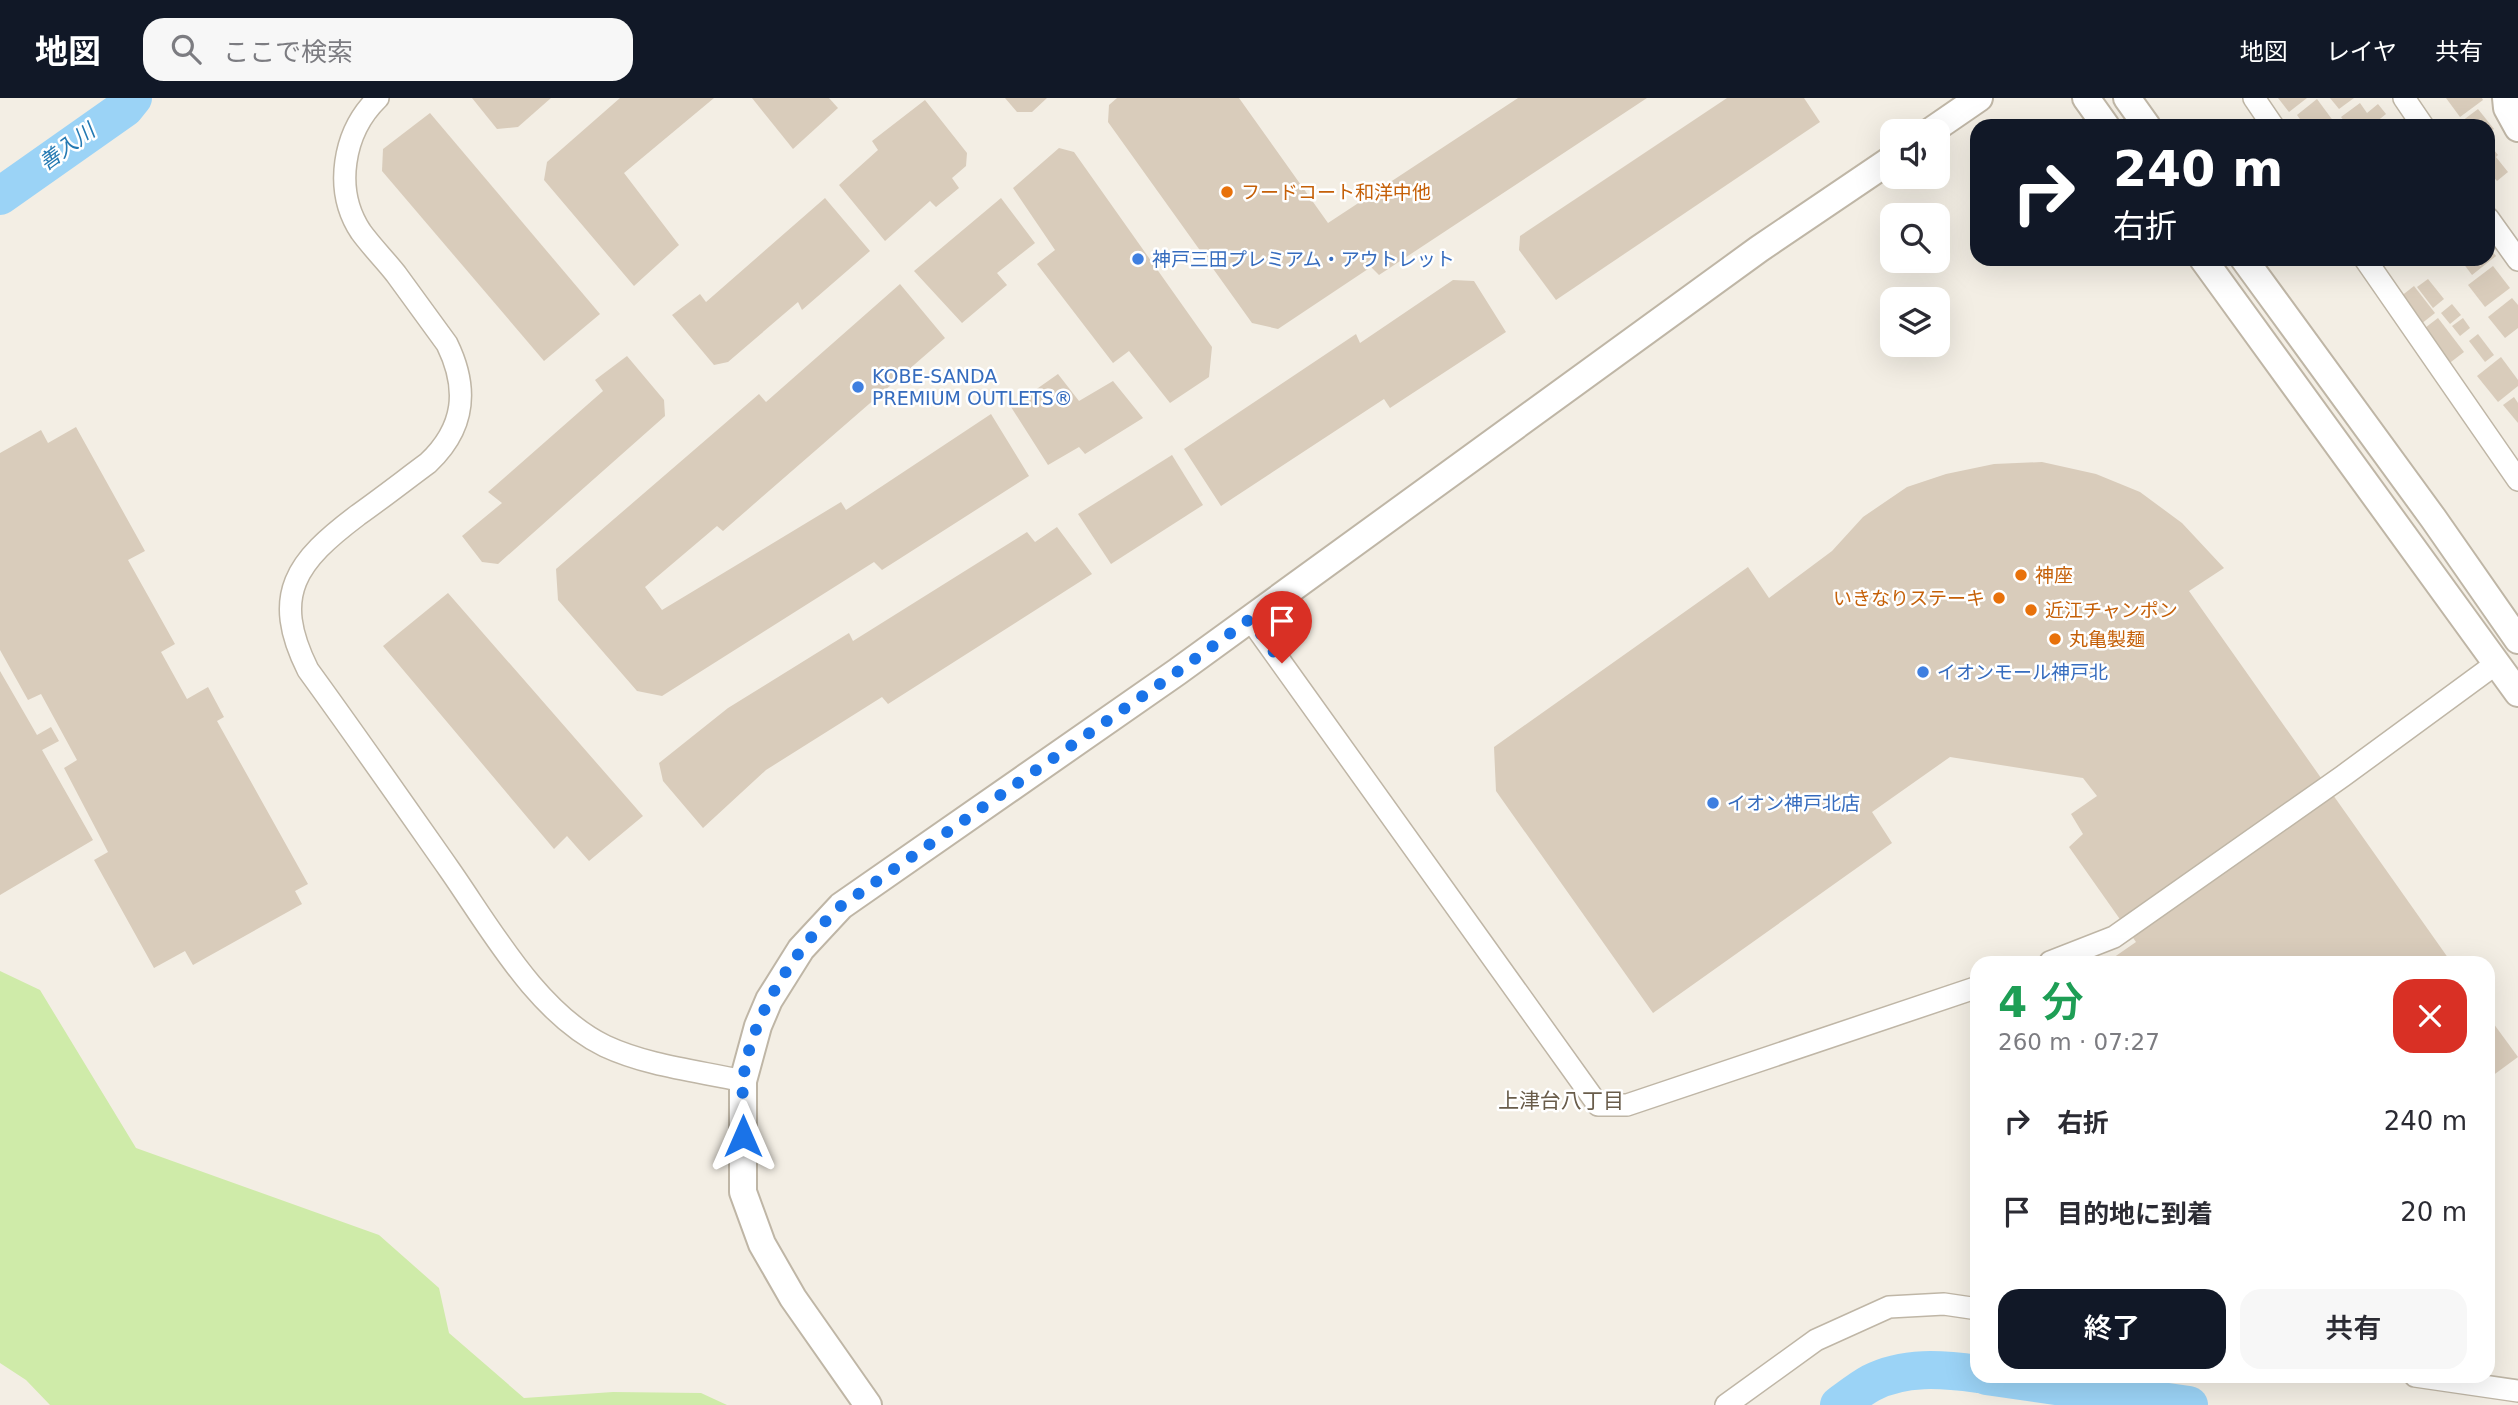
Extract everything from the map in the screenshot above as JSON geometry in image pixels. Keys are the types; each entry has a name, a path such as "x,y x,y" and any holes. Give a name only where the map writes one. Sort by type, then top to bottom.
{"street":[{"path":"378,98 363,113 347,153 344,172 346,192 360,230 447,344 457,364 461,408 449,439 441,451 333,534 306,560 297,575 291,594 296,647 308,670 497,937 553,1008 582,1032 630,1056 743,1081"},
{"path":"1948,119 1979,98"},
{"path":"2086,98 2101,119"},
{"path":"2127,98 2142,119"},
{"path":"2254,98 2268,119"},
{"path":"2404,98 2418,119"},
{"path":"2506,98 2507,108 2518,128"},
{"path":"868,1405 793,1298 762,1244 743,1192 743,1081 758,1026 769,1000 801,949 841,906 1177,672 1726,273 1880,167"},
{"path":"2495,229 2518,260"},
{"path":"2208,266 2507,656 2518,693"},
{"path":"2249,266 2518,639"},
{"path":"2370,266 2518,481"},
{"path":"1250,619 1598,1105 1627,1105 1970,990"},
{"path":"2065,956 2113,937 2343,776 2507,656"},
{"path":"1726,1405 1816,1340 1889,1307 1944,1304 1970,1308"},
{"path":"2463,1383 2518,1391"}],"green space":[{"path":"0,971 40,990 136,1148 379,1235 439,1288 449,1333 524,1398 613,1392 701,1393 727,1405 50,1405 26,1380 0,1363"}],"building":[{"path":"472,98 551,98 518,127 497,129"},
{"path":"620,98 714,98 624,173 679,245 634,286 544,180 547,162"},
{"path":"752,98 829,98 838,108 793,149"},
{"path":"1005,98 1047,98 1032,112 1017,112"},
{"path":"1117,98 1239,98 1328,223 1518,98 1647,98 1379,275 1371,267 1278,329 1252,323 1108,122 1109,105"},
{"path":"1727,98 1804,98 1820,122 1556,300 1519,250 1520,236"},
{"path":"2278,98 2307,98 2289,112"},
{"path":"2330,98 2354,98 2339,109"},
{"path":"2446,98 2482,98 2483,100 2460,117"},
{"path":"2317,99 2332,119 2300,119 2297,115"},
{"path":"925,100 967,153 966,166 952,178 959,188 936,207 930,201 885,241 839,185 878,150 872,141"},
{"path":"2360,103 2367,113 2378,104 2386,114 2380,119 2341,117"},
{"path":"2478,109 2486,119 2465,119"},
{"path":"430,113 600,314 544,361 382,171 383,149"},
{"path":"1059,148 1074,152 1212,347 1209,377 1170,403 1129,351 1113,363 1037,264 1055,250 1013,188"},
{"path":"2495,151 2498,155 2496,157 2508,172 2497,181"},
{"path":"825,198 870,251 802,310 798,302 728,362 714,365 672,315 700,294 706,302"},
{"path":"1001,198 1035,243 997,273 1007,285 962,323 914,271"},
{"path":"2465,266 2483,266 2472,275"},
{"path":"2493,266 2510,288 2485,307 2468,285"},
{"path":"2428,279 2444,299 2433,308 2417,287"},
{"path":"1453,280 1474,281 1506,332 1390,408 1384,399 1221,506 1184,449 1356,334 1360,343"},
{"path":"900,284 945,338 723,531 717,526 645,587 662,610 841,502 846,510 991,414 1029,476 882,570 874,562 662,696 637,691 558,600 556,569 759,394 766,402"},
{"path":"2414,286 2435,313 2421,324 2400,297"},
{"path":"2512,298 2518,305 2518,328 2505,338 2488,317"},
{"path":"2452,304 2461,315 2450,324 2441,313"},
{"path":"2438,318 2464,352 2447,365 2421,331"},
{"path":"2463,318 2470,328 2460,336 2452,326"},
{"path":"2478,334 2494,355 2485,362 2469,341"},
{"path":"627,356 664,400 665,416 498,564 482,562 462,536 502,503 488,492 603,391 595,380"},
{"path":"2501,357 2518,380 2518,386 2498,402 2477,376"},
{"path":"1058,374 1079,401 1113,381 1143,418 1085,454 1079,447 1048,465 1011,407"},
{"path":"2514,397 2518,403 2518,423 2503,405"},
{"path":"76,427 145,551 128,560 175,644 161,652 187,699 208,687 224,717 217,721 308,884 295,891 302,904 193,965 185,951 154,968 94,860 108,852 64,768 77,760 41,694 28,700 0,650 0,453 41,430 48,443"},
{"path":"1172,455 1203,505 1111,564 1078,514"},
{"name":"イオンモール神戸北","path":"2042,462 2096,474 2140,492 2182,523 2224,568 2189,591 2447,956 2116,956 2136,942 2069,847 2083,834 2071,814 2097,796 2083,778 1950,757 1872,812 1892,843 1653,1013 1496,791 1494,747 1748,567 1769,598 1832,551 1863,517 1907,487 1946,474 1994,464"},
{"path":"1057,527 1092,574 888,704 882,697 766,770 703,828 663,781 659,763 728,708 849,633 853,641 1027,532 1035,542"},
{"path":"448,593 643,816 589,861 567,836 554,849 383,646"},
{"path":"0,671 37,735 51,727 59,741 42,750 93,840 0,895"},
{"path":"2495,1026 2518,1057 2495,1074"}],"waterway":[{"name":"善入川","path":"0,196 125,108 133,98"},
{"path":"1839,1405 1871,1383 1897,1374 1937,1370 1970,1373"},
{"path":"2035,1383 2189,1405"}],"place":[{"name":"フードコート和洋中他","path":"1227,192"},
{"name":"神戸三田プレミアム・アウトレット","path":"1138,259"},
{"name":"KOBE-SANDA PREMIUM OUTLETS®","path":"858,387"},
{"name":"神座","path":"2021,575"},
{"name":"いきなりステーキ","path":"1999,598"},
{"name":"近江チャンポン","path":"2031,610"},
{"name":"丸亀製麺","path":"2055,639"},
{"name":"イオンモール神戸北","path":"1923,672"},
{"name":"イオン神戸北店","path":"1713,803"}],"district":[{"name":"上津台八丁目","path":"1561,1101"}],"route":[{"path":"743,1136 743,1081 758,1026 769,1000 801,949 841,906 1250,619 1282,663"}]}
